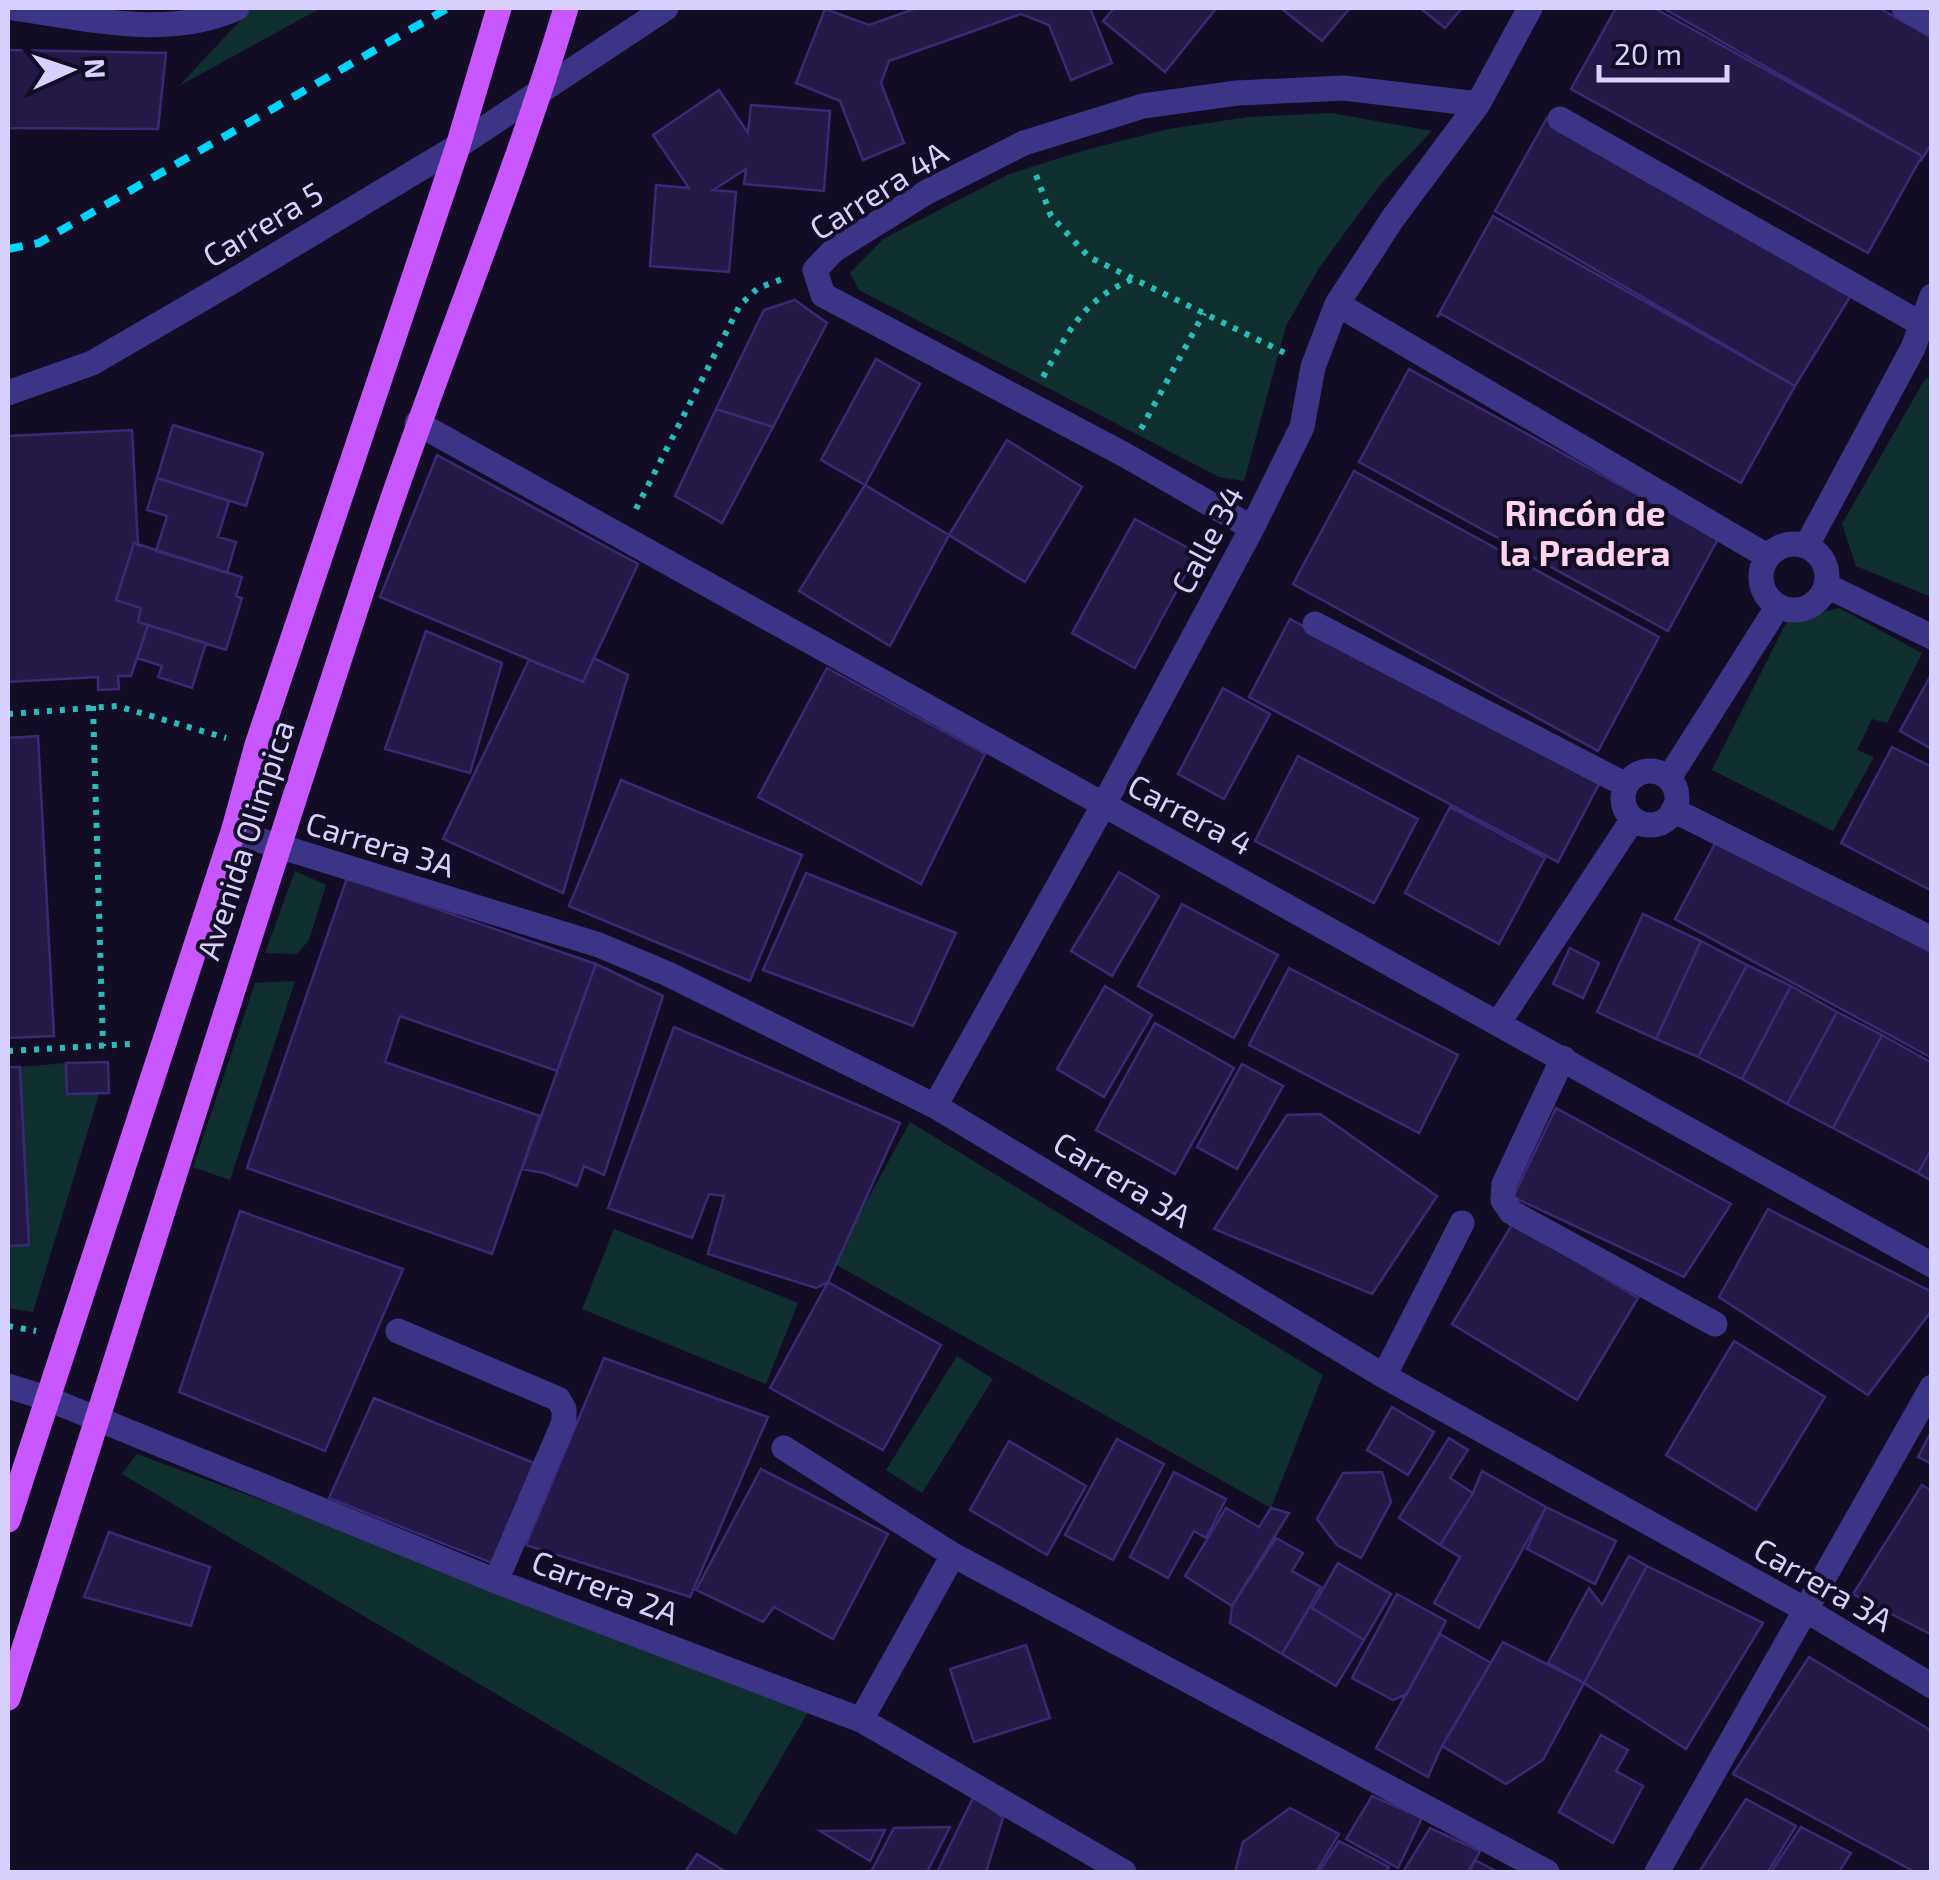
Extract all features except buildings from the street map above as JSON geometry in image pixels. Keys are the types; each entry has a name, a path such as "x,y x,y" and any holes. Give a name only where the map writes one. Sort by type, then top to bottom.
{"main road":[{"name":"Avenida Olimpica","path":"8,1520 257,746 458,146 499,8"},
{"name":"Avenida Olimpica","path":"8,1698 276,848 417,423 541,92 566,8"}],"street":[{"path":"14,8 138,25 202,22 237,8"},
{"name":"Carrera 5","path":"8,393 92,363 458,146 666,8"},
{"name":"Calle 34","path":"935,1106 1252,528 1302,427 1313,366 1337,304 1393,218 1478,104 1530,8"},
{"path":"1904,8 1932,24"},
{"name":"Carrera 4A","path":"1252,528 824,295 815,270 834,250 927,192 1024,143 1143,106 1237,93 1344,88 1478,104"},
{"path":"1560,119 1927,327"},
{"path":"1808,546 1927,327 1932,296"},
{"path":"1337,304 1767,556"},
{"name":"Carrera 4","path":"417,423 1932,1265"},
{"path":"1778,546 1808,546 1821,556 1827,570 1826,586 1819,599 1807,608 1792,610 1778,606 1767,597 1762,584 1761,569 1767,556 1778,546"},
{"path":"1826,586 1932,637"},
{"path":"1669,778 1778,606"},
{"path":"1315,624 1626,784"},
{"path":"1646,771 1669,778 1675,788 1673,810 1666,819 1644,824 1633,819 1622,797 1626,784 1646,771"},
{"path":"1673,810 1932,939"},
{"path":"1499,1022 1633,819"},
{"name":"Carrera 3A","path":"232,832 600,945 668,974 935,1106 1384,1376 1806,1610 1932,1686"},
{"path":"1563,1058 1504,1184 1503,1200 1511,1212 1715,1324"},
{"path":"1384,1376 1462,1224"},
{"path":"398,1332 558,1400 564,1409 564,1422 496,1581"},
{"name":"Carrera 2A","path":"8,1386 99,1417 496,1581 861,1720 1124,1872"},
{"path":"1657,1872 1932,1387"},
{"path":"784,1448 953,1555 1547,1872"},
{"path":"861,1720 953,1555"}],"path":[{"path":"1024,143 1050,216 1089,257 1313,366"},
{"path":"621,539 740,305 768,284 815,270"},
{"path":"1027,404 1087,305 1134,278"},
{"path":"1125,456 1204,313"},
{"path":"93,706 103,1046"},
{"path":"8,714 117,706 236,741"},
{"path":"8,1051 143,1044"},
{"path":"8,1326 52,1335"}],"green space":[{"path":"252,8 321,8 179,86"},
{"path":"1331,113 1432,131 1380,185 1319,268 1286,326 1244,481 1219,477 859,290 850,273 883,239 1009,174 1169,129 1248,117"},
{"path":"1932,377 1931,597 1856,566 1842,524 1925,379"},
{"path":"1839,608 1922,653 1887,723 1872,719 1857,750 1874,757 1833,831 1712,770 1787,621"},
{"path":"295,871 326,885 309,940 297,954 265,953"},
{"path":"295,981 230,1180 193,1167 255,983"},
{"path":"66,1063 67,1094 99,1094 33,1312 8,1308 8,1246 29,1244 20,1067"},
{"path":"910,1122 1323,1375 1271,1508 833,1263"},
{"path":"614,1229 798,1303 766,1384 582,1309"},
{"path":"957,1356 993,1379 922,1493 886,1470"},
{"path":"137,1454 813,1704 736,1835 122,1474"}],"railway":[{"path":"8,249 39,243 448,8"}],"district":[{"name":"Rincón de la Pradera","path":"1585,534"}]}
